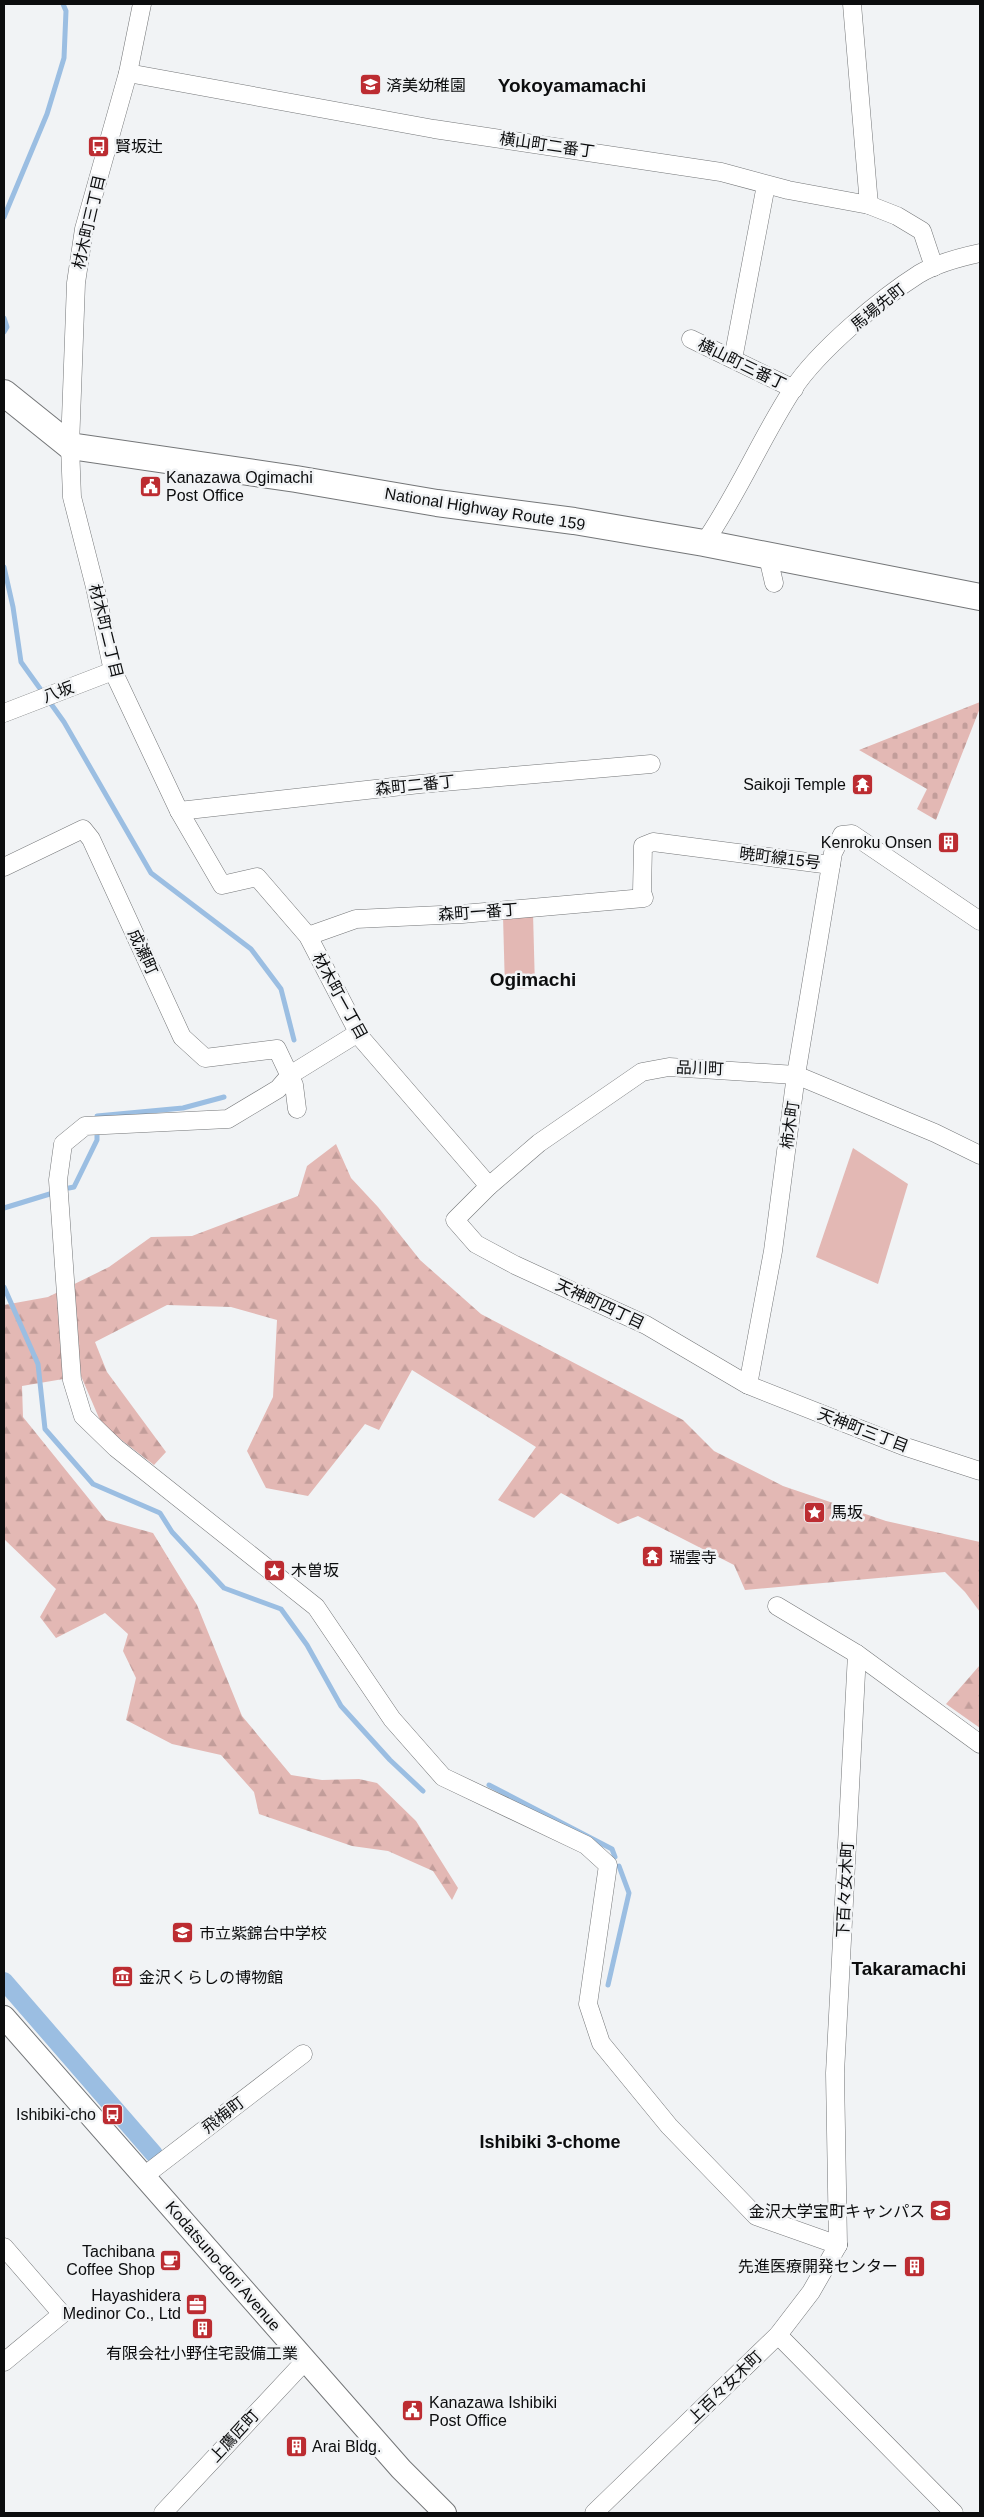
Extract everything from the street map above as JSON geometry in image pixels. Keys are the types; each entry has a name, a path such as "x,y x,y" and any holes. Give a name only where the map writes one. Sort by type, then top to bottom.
{"highway":[{"path":"4,393 70,446"},
{"name":"National Highway Route 159","path":"70,446 704,543 980,597"}],"main road":[{"name":"Kodatsuno-dori Avenue","path":"4,2017 401,2469 445,2513"}],"street":[{"name":"材木町三丁目","path":"70,446 76,284 84,230 128,74 142,4"},
{"path":"852,4 869,205"},
{"name":"横山町二番丁","path":"128,74 434,129 721,172 766,185 869,205 897,216 922,231 934,267"},
{"path":"733,359 766,185"},
{"name":"馬場先町","path":"704,543 747,473 794,388 809,366 881,302 920,274 934,267 980,253"},
{"name":"横山町三番丁","path":"691,339 794,388"},
{"name":"材木町二丁目","path":"70,446 72,497 95,587 113,671 179,811 222,885"},
{"path":"768,557 774,583"},
{"name":"八坂","path":"4,713 113,671"},
{"name":"森町二番丁","path":"179,811 420,784 651,764"},
{"name":"成瀬町","path":"4,868 83,829 91,839 182,1037 205,1058 277,1049 290,1075"},
{"name":"暁町線15号","path":"642,892 644,846 652,842 831,865 833,853 842,835 852,834 980,920"},
{"name":"柿木町","path":"748,1385 773,1251 796,1075 831,865"},
{"name":"材木町一丁目","path":"222,885 257,876 308,936 358,1033 489,1186"},
{"name":"森町一番丁","path":"308,936 356,919 462,914 644,898 642,892"},
{"path":"358,1033 290,1075 278,1089 228,1119 85,1126 63,1144 58,1180 72,1380 83,1416 116,1448 316,1607 392,1719 443,1777 586,1845 608,1864 588,2004 601,2043 669,2126 756,2216 838,2245"},
{"name":"品川町","path":"455,1220 489,1186 538,1143 642,1072 669,1067 699,1067 796,1075 980,1155"},
{"path":"290,1075 294,1085 297,1109"},
{"name":"天神町四丁目","path":"455,1220 476,1244 515,1265 646,1325 748,1385"},
{"name":"天神町三丁目","path":"748,1385 902,1446 980,1471"},
{"path":"777,1606 856,1654 980,1744"},
{"name":"下百々女木町","path":"838,2245 835,2074 856,1654"},
{"name":"飛梅町","path":"144,2176 303,2054"},
{"name":"上百々女木町","path":"594,2513 778,2335 811,2292 838,2245"},
{"path":"4,2247 62,2314 4,2362"},
{"path":"778,2335 954,2513"},
{"name":"上鷹匠町","path":"163,2513 306,2360"}],"green space":[{"path":"980,702 980,708 936,820 917,809 927,789 859,750"},
{"path":"533,913 535,988 505,989 503,916"},
{"path":"336,1144 351,1178 378,1207 420,1260 481,1314 683,1420 714,1451 783,1486 886,1521 980,1542 980,1612 965,1592 945,1572 745,1590 734,1565 638,1516 618,1524 561,1493 534,1518 498,1500 536,1447 412,1370 379,1430 365,1424 308,1496 266,1488 247,1451 273,1397 277,1320 231,1307 167,1305 95,1342 107,1372 166,1452 154,1465 102,1425 81,1376 22,1386 23,1417 106,1520 153,1533 197,1605 242,1716 291,1775 322,1780 359,1779 377,1783 416,1821 458,1888 452,1900 433,1871 388,1851 352,1846 259,1814 254,1792 221,1755 172,1744 126,1720 136,1678 123,1651 128,1634 105,1613 56,1638 40,1617 56,1589 4,1539 4,1305 48,1297 109,1267 151,1237 192,1236 298,1196 307,1166"},
{"path":"853,1148 908,1184 878,1284 816,1257"},
{"path":"980,1665 980,1728 946,1704"}],"waterway":[{"path":"4,217 47,114 64,58 66,11 63,4"},
{"path":"4,318 7,327 4,332"},
{"path":"4,567 13,607 21,662 64,722 151,873 251,949 281,989 294,1040"},
{"path":"69,1188 74,1187 97,1140 97,1116 183,1108 224,1097"},
{"path":"4,1208 53,1193"},
{"path":"4,1287 38,1364 45,1429 93,1484 160,1513 172,1532 224,1588 281,1609 307,1645 341,1706 390,1760 423,1791"},
{"path":"489,1785 612,1849 615,1857"},
{"path":"608,1985 629,1893 619,1866"},
{"path":"4,1981 154,2154"}],"place":[{"name":"済美幼稚園","path":"370,85"},
{"name":"賢坂辻","path":"99,146"},
{"name":"Kanazawa Ogimachi Post Office","path":"150,486"},
{"name":"Saikoji Temple","path":"862,784"},
{"name":"Kenroku Onsen","path":"948,842"},
{"name":"馬坂","path":"815,1512"},
{"name":"瑞雲寺","path":"653,1557"},
{"name":"木曽坂","path":"275,1570"},
{"name":"市立紫錦台中学校","path":"183,1933"},
{"name":"金沢くらしの博物館","path":"123,1977"},
{"name":"Ishibiki-cho","path":"112,2114"},
{"name":"金沢大学宝町キャンパス","path":"941,2211"},
{"name":"Tachibana Coffee Shop","path":"171,2260"},
{"name":"先進医療開発センター","path":"914,2266"},
{"name":"Hayashidera Medinor Co., Ltd","path":"197,2304"},
{"name":"有限会社小野住宅設備工業","path":"202,2329"},
{"name":"Kanazawa Ishibiki Post Office","path":"413,2411"},
{"name":"Arai Bldg.","path":"296,2446"}],"district":[{"name":"Yokoyamamachi","path":"572,85"},
{"name":"Ogimachi","path":"533,979"},
{"name":"Takaramachi","path":"909,1968"},
{"name":"Ishibiki 3-chome","path":"550,2142"}]}
